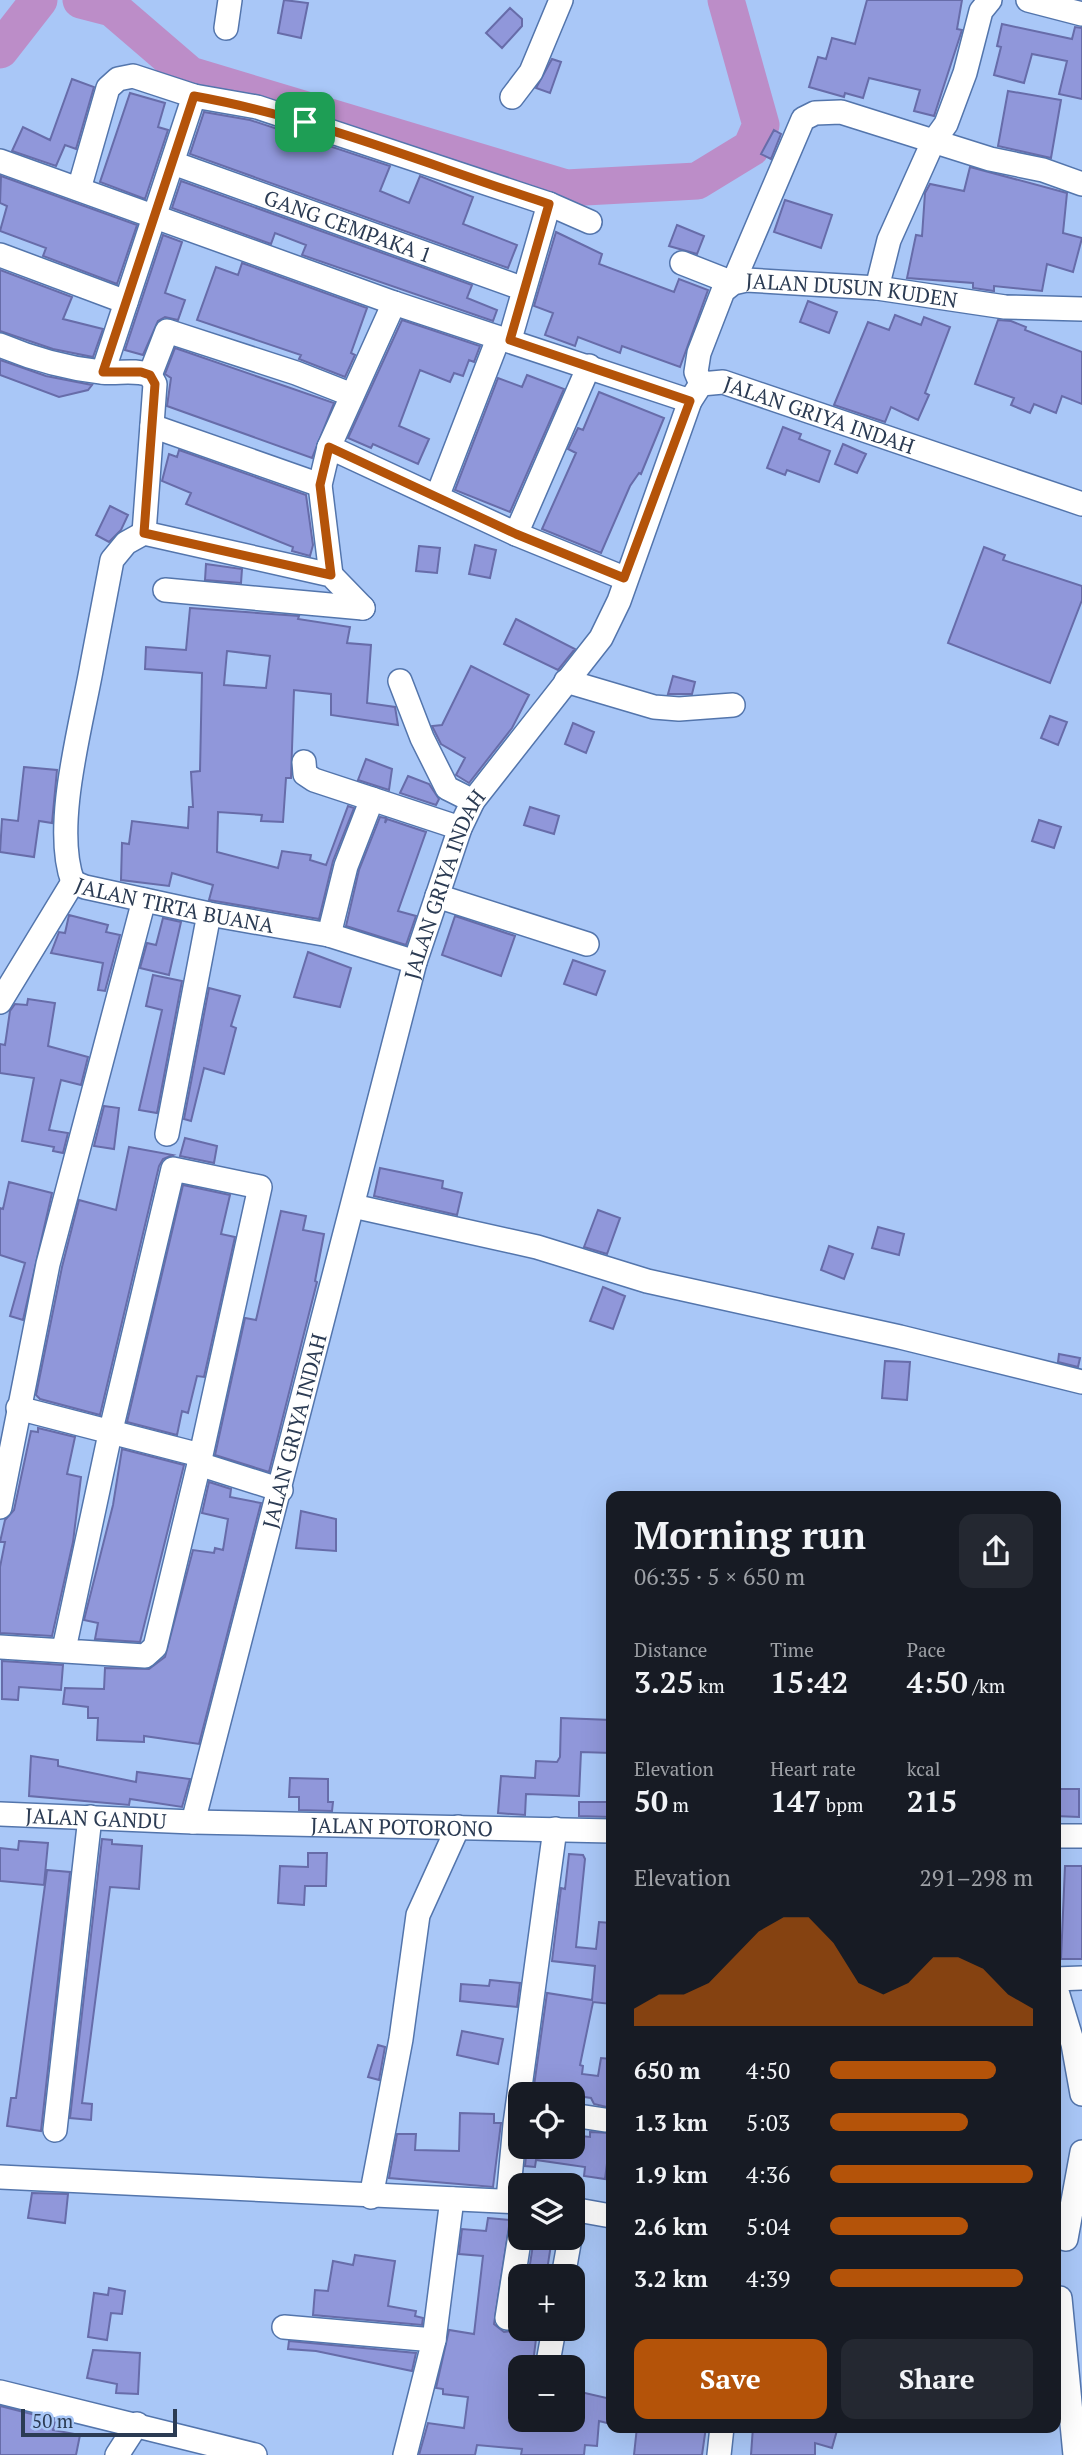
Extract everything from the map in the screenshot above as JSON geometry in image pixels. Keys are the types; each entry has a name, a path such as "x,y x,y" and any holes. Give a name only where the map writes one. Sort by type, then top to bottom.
{"street":[{"path":"226,28 230,0"},
{"path":"513,97 531,72 561,0"},
{"path":"877,288 889,240 933,142 946,124 965,73 981,11 990,0"},
{"path":"1028,0 1082,14"},
{"path":"79,190 108,89 118,79 133,76 194,96 257,107 305,122 549,204 590,222"},
{"path":"103,372 194,96"},
{"path":"682,263 733,283 803,119 815,113 842,112 933,142 990,159 1043,170 1082,184"},
{"path":"0,161 394,303 589,366 696,393"},
{"name":"GANG CEMPAKA 1","path":"173,163 524,289"},
{"path":"437,497 524,289 549,204"},
{"path":"0,255 126,302"},
{"name":"JALAN DUSUN KUDEN","path":"696,393 699,353 723,291 733,283 746,280 877,288 1005,307 1082,309"},
{"path":"331,575 320,485 329,447 394,303"},
{"path":"150,375 167,331 296,373 352,395"},
{"path":"0,345 43,363 103,372 141,372 150,375 155,384 144,533"},
{"path":"516,534 589,366"},
{"name":"JALAN GRIYA INDAH","path":"193,1822 281,1490 415,962 460,828 473,801 601,638 618,601 624,578 696,393 723,382 1082,504"},
{"path":"152,426 320,485"},
{"path":"329,447 516,534 624,578"},
{"path":"73,882 68,869 70,788 76,739 110,570 126,543 144,533 331,575 363,608 165,590"},
{"path":"400,681 422,738 447,788 473,801"},
{"path":"566,681 654,707 679,709 733,705"},
{"path":"304,762 305,774 314,780 460,828"},
{"path":"329,935 346,866 372,799"},
{"name":"JALAN TIRTA BUANA","path":"0,1002 73,882 85,887 209,914 329,935 415,962"},
{"path":"438,896 587,944"},
{"path":"0,1507 48,1264 144,900"},
{"path":"167,1134 209,914"},
{"path":"0,1647 145,1656 151,1653 200,1460 260,1187 173,1169 110,1434 64,1649"},
{"path":"353,1206 537,1247 648,1280 900,1337 1082,1382"},
{"path":"19,1408 200,1460 281,1490"},
{"name":"JALAN GANDU","path":"0,1814 193,1822"},
{"path":"55,2130 90,1817"},
{"name":"JALAN POTORONO","path":"193,1822 606,1831"},
{"path":"371,2197 401,2039 418,1915 458,1827"},
{"path":"522,2082 555,1829"},
{"path":"1061,1836 1082,1836"},
{"path":"1061,1979 1082,1978"},
{"path":"1061,2005 1073,2044 1082,2094"},
{"path":"585,2117 605,2120"},
{"path":"1066,2239 1071,2181 1082,2152"},
{"path":"0,2177 371,2197 508,2201"},
{"path":"405,2455 434,2340 452,2199"},
{"path":"585,2215 606,2216"},
{"path":"507,2318 518,2250"},
{"path":"1061,2306 1077,2430 1075,2455"},
{"path":"284,2327 434,2340"},
{"path":"0,2392 255,2455"},
{"path":"117,2455 137,2424"},
{"path":"719,2455 721,2433"}],"building":[{"path":"284,0 308,3 301,38 278,33"},
{"path":"867,0 962,0 957,29 962,30 934,116 914,111 920,90 869,78 863,98 845,93 844,97 809,87 818,57 826,59 832,38 855,44"},
{"path":"510,8 522,19 522,26 502,48 486,33"},
{"path":"1002,24 1072,39 1075,27 1082,28 1082,99 1059,94 1067,61 1032,54 1024,83 994,75 1001,47 997,46"},
{"path":"552,59 561,62 550,93 536,88"},
{"path":"72,79 94,87 76,149 65,145 56,166 12,151 23,127 50,140"},
{"path":"1008,91 1061,100 1051,158 998,146"},
{"path":"130,93 165,103 158,127 168,130 145,199 100,182"},
{"path":"204,112 250,120 390,166 380,191 409,203 420,176 473,197 463,224 517,245 508,268 190,154"},
{"path":"774,130 781,134 771,159 761,154"},
{"path":"970,167 1067,193 1063,233 1082,238 1073,272 1047,264 1042,291 994,286 994,291 973,288 973,283 907,278 916,235 922,236 925,193 930,184 964,191"},
{"path":"1,176 137,225 117,284 43,256 46,248 0,231 7,206 0,203"},
{"path":"181,181 472,285 467,298 497,310 493,321 302,255 306,245 275,233 271,244 172,208"},
{"path":"785,200 832,215 821,248 774,232"},
{"path":"677,225 704,236 697,254 669,246"},
{"path":"556,232 602,254 599,264 674,292 679,279 708,290 680,367 622,346 620,353 578,337 575,346 545,335 553,313 534,306"},
{"path":"163,235 182,242 165,293 185,300 178,320 165,317 158,321 143,355 125,350"},
{"path":"242,263 367,308 351,353 355,355 345,377 299,359 301,355 197,320 216,267 238,275"},
{"path":"0,270 72,297 63,319 103,329 93,357 53,349 0,331"},
{"path":"808,301 837,312 829,333 800,322"},
{"path":"895,315 921,325 924,317 950,327 925,393 929,395 918,420 891,407 885,422 834,405 868,322 889,330"},
{"path":"402,320 480,346 474,362 469,360 463,376 454,373 450,382 420,370 399,426 429,439 418,464 373,444 371,448 348,438"},
{"path":"998,320 1011,321 1026,327 1025,330 1082,352 1082,404 1062,396 1056,413 1034,404 1030,413 1011,405 1014,398 975,384"},
{"path":"175,348 334,403 312,458 167,406 171,378 165,374"},
{"path":"0,360 46,376 92,385 88,390 59,397 0,375"},
{"path":"527,375 564,389 510,512 455,490 498,378 522,387"},
{"path":"599,392 664,418 641,474 639,473 630,486 601,553 542,529 576,453 568,449 578,428 583,430"},
{"path":"783,427 801,434 799,439 830,451 819,482 787,470 785,475 767,468"},
{"path":"843,444 866,454 857,473 835,464"},
{"path":"179,450 306,495 313,545 310,556 292,551 293,547 186,504 191,493 162,481 169,454 177,457"},
{"path":"110,506 128,515 121,530 109,542 96,535"},
{"path":"475,545 496,550 490,578 469,574"},
{"path":"419,546 440,548 437,573 416,571"},
{"path":"984,547 1005,555 1003,560 1082,586 1082,600 1050,683 948,643"},
{"path":"206,564 242,569 241,583 205,580"},
{"path":"190,608 299,616 298,619 350,627 347,643 371,645 367,703 395,707 398,725 331,715 331,694 294,690 291,778 286,778 283,822 261,821 262,815 218,812 217,852 278,868 282,851 311,855 310,860 326,865 348,806 354,808 333,861 319,919 209,900 213,885 172,873 169,886 121,880 122,843 129,844 132,821 188,828 189,807 193,807 191,772 200,771 202,673 145,669 146,647 186,650","holes":["227,651 270,656 266,688 224,685"]},
{"path":"516,619 575,649 558,670 504,644"},
{"path":"471,666 529,695 512,728 469,783 456,775 465,758 441,744 432,726 442,725"},
{"path":"673,676 695,682 692,694 668,694"},
{"path":"1050,716 1067,722 1058,745 1041,738"},
{"path":"573,723 594,732 586,753 565,744"},
{"path":"366,759 392,769 389,790 358,780"},
{"path":"24,767 57,770 52,823 39,821 34,857 0,852 2,819 18,821"},
{"path":"408,776 429,784 439,799 436,805 400,793"},
{"path":"530,807 559,816 554,834 524,825"},
{"path":"380,817 386,818 385,823 387,819 426,832 398,911 416,916 406,945 346,926 359,870"},
{"path":"1039,820 1061,827 1054,848 1032,841"},
{"path":"69,915 108,925 106,932 120,935 105,991 98,990 103,963 51,953 59,932 65,933"},
{"path":"455,916 515,936 501,976 442,955"},
{"path":"163,918 181,922 169,975 140,968 147,943 156,945"},
{"path":"308,952 351,968 340,1007 294,997"},
{"path":"573,960 605,971 596,995 564,984"},
{"path":"153,975 182,981 157,1113 139,1110 162,1010 146,1006"},
{"path":"209,988 240,996 231,1026 236,1028 224,1074 204,1068 191,1121 184,1119"},
{"path":"28,999 55,1003 48,1046 88,1057 81,1085 61,1080 49,1130 68,1133 63,1153 53,1151 54,1147 22,1141 34,1078 0,1073 0,1044 5,1045 10,1011 15,1004 27,1005"},
{"path":"104,1106 119,1108 114,1149 94,1146"},
{"path":"185,1138 217,1146 214,1163 180,1156"},
{"path":"129,1147 173,1155 163,1159 159,1166 100,1415 40,1399 36,1395 62,1267 79,1200 116,1210"},
{"path":"380,1168 443,1181 442,1188 462,1193 457,1215 374,1196"},
{"path":"9,1182 52,1193 23,1320 10,1316 25,1263 0,1255 0,1208 3,1209"},
{"path":"183,1185 230,1195 221,1234 235,1237 204,1377 197,1376 188,1413 182,1411 177,1435 127,1422"},
{"path":"598,1210 620,1218 607,1254 584,1247"},
{"path":"281,1211 306,1216 303,1230 324,1234 315,1281 317,1282 269,1472 215,1455 245,1318 256,1320"},
{"path":"878,1227 904,1234 899,1255 872,1248"},
{"path":"829,1246 853,1254 844,1279 821,1270"},
{"path":"603,1287 625,1296 613,1329 590,1321"},
{"path":"1059,1354 1080,1358 1078,1367 1058,1362"},
{"path":"885,1361 910,1362 907,1400 882,1398"},
{"path":"38,1428 75,1437 67,1474 81,1477 73,1542 52,1636 0,1633 0,1567 5,1542 0,1542 5,1520 14,1510 31,1431 38,1432"},
{"path":"122,1449 184,1465 140,1642 95,1639 98,1623 84,1620 113,1505"},
{"path":"209,1482 231,1489 230,1497 261,1503 199,1744 144,1736 144,1742 97,1740 98,1718 88,1718 88,1707 63,1704 65,1688 104,1689 105,1668 149,1669 165,1657 193,1550 214,1553 215,1548 223,1550 228,1519 202,1513"},
{"path":"301,1511 336,1519 336,1551 296,1548"},
{"path":"2,1661 63,1665 61,1690 19,1687 18,1700 2,1699"},
{"path":"561,1718 606,1720 606,1753 581,1752 579,1796 526,1794 525,1815 498,1813 501,1776 535,1778 536,1761 557,1762 560,1757"},
{"path":"31,1756 58,1760 58,1766 136,1782 137,1772 190,1779 182,1807 130,1799 129,1805 29,1796"},
{"path":"290,1778 328,1779 328,1802 333,1802 332,1811 299,1810 299,1797 289,1797"},
{"path":"1061,1789 1079,1789 1079,1817 1061,1816"},
{"path":"579,1802 606,1802 606,1817 579,1816"},
{"path":"102,1839 112,1840 112,1844 142,1846 139,1889 110,1887 82,2103 92,2104 91,2120 70,2118"},
{"path":"19,1841 48,1843 44,1885 0,1881 0,1848 18,1850"},
{"path":"308,1853 327,1853 326,1886 305,1886 304,1905 278,1903 280,1866 308,1867"},
{"path":"569,1854 583,1855 585,1859 576,1947 596,1949 599,1922 606,1923 606,2003 593,2002 580,2065 583,2066 582,2074 598,2076 601,2058 606,2058 606,2107 594,2104 591,2098 585,2097 585,2082 535,2082 547,1993 592,2000 595,1966 552,1961 561,1888 565,1889"},
{"path":"1065,1866 1082,1866 1082,1959 1061,1959"},
{"path":"47,1870 70,1872 41,2131 7,2126 11,2098 16,2098"},
{"path":"490,1980 520,1983 517,2007 460,2001 461,1984 489,1986"},
{"path":"462,2031 503,2039 498,2064 457,2055"},
{"path":"378,2045 385,2047 379,2080 368,2077"},
{"path":"460,2113 494,2114 494,2123 501,2123 493,2187 389,2178 397,2134 416,2134 415,2150 459,2151"},
{"path":"590,2132 606,2133 605,2179 585,2176 585,2167 536,2160 535,2167 525,2166 526,2159 585,2159 585,2136 590,2137"},
{"path":"32,2193 68,2194 65,2223 28,2218"},
{"path":"488,2218 508,2220 494,2324 504,2332 508,2332 508,2341 536,2341 534,2355 508,2355 508,2432 585,2432 585,2393 606,2398 606,2423 599,2421 597,2446 585,2445 584,2455 521,2455 522,2449 477,2445 475,2455 419,2455 428,2423 464,2428 468,2397 443,2394 443,2389 436,2388 449,2330 474,2334 483,2256 459,2254 462,2229 486,2231"},
{"path":"532,2250 550,2250 548,2264 530,2264"},
{"path":"355,2255 395,2261 388,2306 416,2311 415,2316 423,2318 422,2325 313,2315 315,2290 328,2291 333,2261 353,2265"},
{"path":"109,2288 125,2291 122,2314 111,2313 107,2340 88,2337 94,2293 108,2295"},
{"path":"289,2341 416,2353 412,2371 316,2351 288,2349"},
{"path":"93,2350 140,2353 138,2394 116,2393 117,2384 87,2378"},
{"path":"0,2406 55,2420 53,2430 80,2435 76,2455 0,2455"},
{"path":"636,2433 705,2433 702,2455 634,2455"},
{"path":"753,2433 836,2433 832,2448 815,2443 815,2455 751,2455"}],"waterway":[{"path":"0,50 39,0"},
{"path":"81,0 112,8 190,75 566,188 697,181 751,148 761,125 726,0"}],"route":[{"path":"194,96 257,107 305,122 549,204 510,340 690,401 624,578 516,534 329,447 320,485 331,575 144,533 155,384 150,375 141,372 103,372 194,96"}]}
